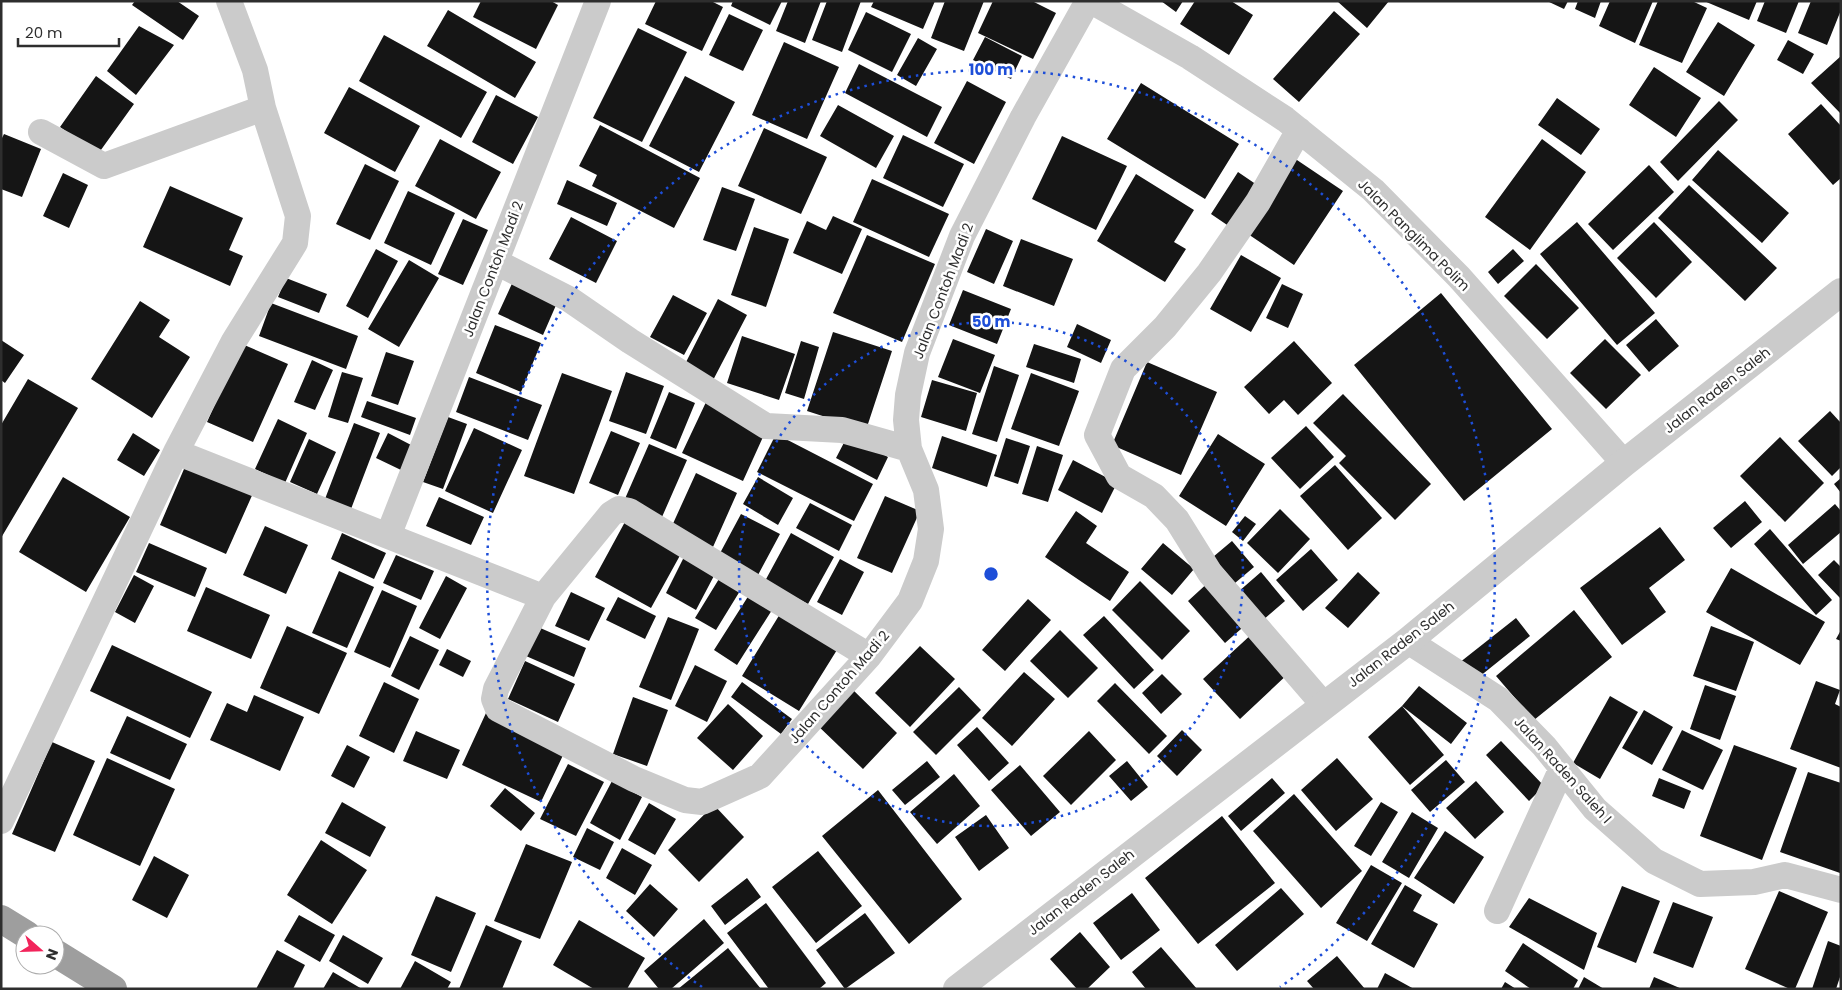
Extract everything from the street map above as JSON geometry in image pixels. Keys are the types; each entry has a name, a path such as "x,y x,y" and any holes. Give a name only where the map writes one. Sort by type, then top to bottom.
{"highway":[{"path":"1,919 15,928"},
{"path":"65,959 113,989"}],"street":[{"path":"1,821 176,452 234,342 295,243 298,216 263,108 255,70 229,1"},
{"name":"Jalan Contoh Madi 2","path":"388,536 598,1"},
{"name":"Jalan Contoh Madi 2","path":"543,598 496,689 494,699 498,709 634,779 685,800 702,802 760,776 869,656 910,601 926,561 931,528 926,490 909,449 906,420 908,394 917,353 962,236 1023,117 1089,1"},
{"name":"Jalan Panglima Polim","path":"1089,1 1131,11 1190,57 1299,130 1373,190 1459,277 1624,463"},
{"path":"41,132 104,166 263,108"},
{"path":"1299,130 1258,202 1209,273 1165,327 1123,369 1097,435 1120,476 1154,496 1178,520 1210,573 1323,704"},
{"path":"496,262 569,299 630,341 766,426 842,430 909,449"},
{"name":"Jalan Raden Saleh","path":"956,989 1323,704 1408,641 1624,463 1841,292"},
{"path":"176,452 543,598 611,514 619,509 629,511 869,656"},
{"name":"Jalan Raden Saleh I","path":"1408,641 1498,699 1562,768 1595,810 1654,861 1676,874 1700,884 1754,882 1784,875 1841,890"},
{"path":"1497,911 1562,768"}],"building":[{"path":"135,1 177,1 199,16 183,40 132,5"},
{"path":"481,1 551,1 558,5 536,49 473,17"},
{"path":"656,1 711,1 723,7 702,51 645,24"},
{"path":"733,1 782,1 770,25 731,6"},
{"path":"788,1 821,1 805,43 776,31"},
{"path":"827,1 861,1 842,52 812,40"},
{"path":"874,1 935,1 923,29 871,7"},
{"path":"945,1 984,1 964,51 931,38"},
{"path":"993,1 1032,1 1056,13 1033,59 978,33"},
{"path":"1161,1 1183,1 1176,12"},
{"path":"1195,1 1231,1 1253,15 1229,55 1180,24"},
{"path":"1337,1 1389,1 1367,28"},
{"path":"1547,1 1568,1 1564,9"},
{"path":"1578,1 1601,1 1595,18 1575,9"},
{"path":"1610,1 1653,1 1635,43 1599,26"},
{"path":"1658,1 1692,1 1707,8 1682,63 1639,45"},
{"path":"1704,1 1757,1 1749,20"},
{"path":"1765,1 1799,1 1786,33 1757,21"},
{"path":"1811,1 1841,1 1841,10 1827,45 1798,33"},
{"path":"448,10 536,62 515,98 427,46"},
{"path":"1334,11 1360,34 1299,102 1273,79"},
{"path":"866,12 911,34 892,72 848,50"},
{"path":"729,14 763,30 743,71 709,55"},
{"path":"1718,22 1755,45 1724,96 1686,72"},
{"path":"139,26 174,45 136,95 107,71"},
{"path":"638,28 687,52 642,142 593,118"},
{"path":"384,35 487,92 461,138 359,81"},
{"path":"985,37 1022,56 1011,79 973,60"},
{"path":"918,38 937,49 916,86 897,75"},
{"path":"1788,40 1814,54 1803,74 1777,60"},
{"path":"784,42 839,67 807,139 752,115"},
{"path":"1841,56 1841,114 1811,83"},
{"path":"859,64 942,107 927,137 845,93"},
{"path":"1654,67 1701,98 1676,137 1629,105"},
{"path":"96,76 134,104 98,154 60,127"},
{"path":"685,76 735,102 699,172 649,146"},
{"path":"967,81 1006,102 974,164 934,143"},
{"path":"1141,83 1239,144 1205,199 1107,139"},
{"path":"349,87 420,126 395,172 324,133"},
{"path":"496,95 538,117 513,164 472,142"},
{"path":"1557,98 1600,129 1581,155 1538,125"},
{"path":"1719,101 1738,120 1678,181 1660,162"},
{"path":"1821,104 1841,126 1841,178 1833,185 1788,134"},
{"path":"838,105 894,136 876,168 820,136"},
{"path":"600,125 700,178 674,228 592,186 597,175 579,166"},
{"path":"764,128 827,157 801,214 738,186"},
{"path":"4,134 41,149 22,197 1,189 1,140"},
{"path":"903,135 964,164 943,207 883,178"},
{"path":"1062,136 1127,166 1096,230 1032,199"},
{"path":"440,139 501,172 476,219 415,186"},
{"path":"1542,139 1586,172 1530,250 1485,217"},
{"path":"1718,150 1789,213 1762,243 1692,180"},
{"path":"1294,158 1343,191 1294,265 1245,232"},
{"path":"365,164 399,181 370,240 336,224"},
{"path":"1649,165 1674,192 1613,250 1588,224"},
{"path":"1238,172 1260,187 1233,229 1211,214"},
{"path":"63,173 88,185 69,228 43,216"},
{"path":"1136,174 1194,210 1174,242 1186,249 1165,282 1097,241"},
{"path":"872,179 949,214 929,257 853,222"},
{"path":"567,180 617,203 607,226 557,204"},
{"path":"1689,185 1777,268 1745,301 1658,218"},
{"path":"170,186 243,218 229,250 243,256 230,286 143,247"},
{"path":"722,187 755,199 736,251 703,240"},
{"path":"408,191 455,213 431,265 384,243"},
{"path":"833,216 862,229 842,274 793,253 807,221 826,230"},
{"path":"571,217 617,241 596,283 549,259"},
{"path":"463,219 488,230 463,285 438,274"},
{"path":"1577,222 1655,313 1617,345 1540,254"},
{"path":"1654,222 1692,262 1656,298 1617,258"},
{"path":"754,227 789,239 766,307 731,295"},
{"path":"986,229 1013,241 994,284 967,272"},
{"path":"867,235 935,264 902,342 833,313"},
{"path":"1021,239 1073,259 1054,306 1003,286"},
{"path":"376,249 398,261 368,318 346,306"},
{"path":"1513,249 1524,261 1498,284 1488,272"},
{"path":"1241,255 1281,278 1251,332 1210,309"},
{"path":"409,260 439,278 399,347 368,329"},
{"path":"1536,264 1579,308 1547,339 1504,296"},
{"path":"516,275 560,296 543,335 498,314"},
{"path":"286,278 327,294 319,313 278,297"},
{"path":"1282,284 1303,294 1288,328 1266,318"},
{"path":"963,290 1011,309 997,344 949,325"},
{"path":"1441,293 1552,429 1464,501 1354,365"},
{"path":"673,295 707,313 684,355 650,337"},
{"path":"718,299 747,315 710,386 681,372"},
{"path":"140,301 170,320 159,337 190,357 152,418 91,379"},
{"path":"271,303 358,336 346,369 259,336"},
{"path":"1656,319 1679,346 1649,372 1626,345"},
{"path":"1077,324 1111,340 1101,363 1067,347"},
{"path":"495,325 541,343 521,392 476,373"},
{"path":"833,332 892,351 866,430 807,411"},
{"path":"742,336 795,354 779,400 727,383"},
{"path":"953,339 995,355 980,393 938,377"},
{"path":"1605,339 1641,375 1606,409 1570,373"},
{"path":"1,340 24,355 5,383 1,380"},
{"path":"801,341 819,347 804,399 785,393"},
{"path":"1294,341 1332,383 1298,415 1284,400 1269,414 1244,387"},
{"path":"242,344 288,364 253,442 207,422"},
{"path":"1034,344 1081,359 1074,383 1026,367"},
{"path":"386,352 414,361 398,405 371,396"},
{"path":"312,360 333,370 315,410 294,402"},
{"path":"1147,362 1217,392 1181,475 1112,445"},
{"path":"994,366 1019,375 997,442 972,434"},
{"path":"342,372 363,378 348,423 328,417"},
{"path":"626,372 664,386 646,434 609,421"},
{"path":"562,373 612,391 574,494 524,476"},
{"path":"1031,373 1079,391 1059,446 1011,429"},
{"path":"469,377 542,405 528,440 456,412"},
{"path":"28,379 78,408 1,538 1,425"},
{"path":"932,380 977,393 966,431 921,417"},
{"path":"669,392 695,403 676,449 650,438"},
{"path":"1343,394 1431,484 1395,520 1339,463 1346,456 1313,423"},
{"path":"707,400 767,428 743,481 682,453"},
{"path":"367,401 416,418 410,435 361,417"},
{"path":"1830,411 1841,423 1841,467 1832,476 1798,441"},
{"path":"448,417 467,424 443,489 423,482"},
{"path":"278,419 307,433 285,483 255,469"},
{"path":"354,423 380,433 351,509 325,499"},
{"path":"1306,426 1334,457 1300,489 1271,458"},
{"path":"474,428 522,450 493,513 445,491"},
{"path":"611,431 640,443 618,495 589,483"},
{"path":"133,433 160,450 144,476 117,460"},
{"path":"388,433 413,446 401,470 376,458"},
{"path":"776,434 873,484 854,521 757,472"},
{"path":"1218,434 1265,464 1226,526 1179,496"},
{"path":"848,435 888,457 877,480 836,458"},
{"path":"942,436 997,455 987,487 932,468"},
{"path":"1780,437 1824,483 1785,522 1740,476"},
{"path":"1006,438 1030,446 1018,484 994,476"},
{"path":"309,439 336,452 317,494 290,482"},
{"path":"649,444 687,460 662,517 624,501"},
{"path":"1037,446 1063,455 1048,502 1022,494"},
{"path":"1073,460 1117,483 1102,513 1058,490"},
{"path":"187,462 254,491 226,554 160,525"},
{"path":"1335,465 1382,518 1348,550 1300,496"},
{"path":"696,473 737,493 713,547 671,528"},
{"path":"63,477 130,517 86,592 19,552"},
{"path":"758,477 793,498 778,525 743,504"},
{"path":"1841,478 1841,493 1834,484"},
{"path":"885,496 920,511 892,573 857,558"},
{"path":"439,497 484,517 471,545 426,526"},
{"path":"1745,501 1762,522 1731,548 1713,528"},
{"path":"810,503 852,525 839,551 796,528"},
{"path":"1835,504 1841,511 1841,532 1803,564 1788,545"},
{"path":"1280,509 1310,539 1278,573 1247,543"},
{"path":"1076,511 1097,526 1086,543 1129,572 1110,601 1045,557"},
{"path":"741,514 780,534 758,575 719,555"},
{"path":"1245,516 1256,524 1243,541 1232,532"},
{"path":"626,520 683,550 651,608 595,577"},
{"path":"265,526 308,545 286,594 243,575"},
{"path":"1660,527 1685,560 1649,588 1666,612 1622,645 1580,588"},
{"path":"1770,529 1832,600 1816,615 1754,544"},
{"path":"342,533 386,553 374,579 331,559"},
{"path":"791,533 834,557 808,604 765,581"},
{"path":"1232,541 1254,567 1235,583 1213,557"},
{"path":"149,543 207,568 195,597 136,572"},
{"path":"1163,543 1194,569 1172,595 1141,569"},
{"path":"1311,549 1338,580 1303,611 1276,580"},
{"path":"396,555 434,571 421,600 383,583"},
{"path":"685,555 716,572 696,610 666,593"},
{"path":"840,559 864,572 842,615 817,602"},
{"path":"1834,560 1841,567 1840,598 1818,575"},
{"path":"1731,568 1825,622 1800,665 1706,612"},
{"path":"339,571 374,587 347,648 312,633"},
{"path":"1261,572 1285,601 1263,620 1238,592"},
{"path":"1358,572 1380,593 1348,628 1325,608"},
{"path":"722,574 743,586 716,630 695,618"},
{"path":"134,575 154,586 135,623 115,612"},
{"path":"446,576 467,588 440,639 419,628"},
{"path":"1211,580 1249,622 1225,643 1188,601"},
{"path":"1140,581 1190,631 1162,660 1112,610"},
{"path":"206,587 270,615 251,659 187,631"},
{"path":"382,590 417,606 390,668 354,652"},
{"path":"571,592 605,608 589,641 555,626"},
{"path":"749,595 772,610 737,665 714,650"},
{"path":"618,597 656,616 645,639 606,620"},
{"path":"1028,599 1051,620 1005,671 982,650"},
{"path":"783,609 840,645 799,711 742,676"},
{"path":"1574,610 1612,657 1534,720 1496,676"},
{"path":"1104,616 1154,670 1134,689 1083,635"},
{"path":"668,617 699,629 671,700 639,687"},
{"path":"1516,618 1530,636 1474,681 1459,663"},
{"path":"287,626 347,653 319,714 260,688"},
{"path":"1711,626 1754,642 1736,691 1693,676"},
{"path":"538,627 586,648 574,677 526,656"},
{"path":"1060,630 1098,668 1068,698 1030,661"},
{"path":"1841,630 1841,641 1836,639"},
{"path":"1254,632 1290,672 1240,719 1203,679"},
{"path":"410,636 439,650 419,690 391,676"},
{"path":"112,645 212,692 190,738 90,691"},
{"path":"920,646 955,679 910,727 875,693"},
{"path":"447,649 471,661 463,677 439,665"},
{"path":"525,661 575,684 558,722 508,699"},
{"path":"695,665 727,681 707,722 675,706"},
{"path":"1024,672 1055,699 1012,746 982,718"},
{"path":"1162,674 1182,694 1161,714 1142,693"},
{"path":"1816,681 1840,690 1835,704 1841,707 1841,768 1790,749"},
{"path":"384,682 419,699 394,753 359,736"},
{"path":"742,682 792,719 781,734 731,697"},
{"path":"1115,683 1167,736 1149,754 1097,701"},
{"path":"1705,685 1736,696 1720,740 1690,729"},
{"path":"1419,686 1467,723 1451,744 1402,706"},
{"path":"850,687 897,733 863,769 815,723"},
{"path":"959,687 981,710 936,755 913,732"},
{"path":"254,695 304,717 280,771 210,740 227,703 247,712"},
{"path":"1610,696 1638,712 1600,779 1573,763"},
{"path":"633,697 668,710 647,766 613,754"},
{"path":"728,704 763,736 733,770 697,738"},
{"path":"1402,706 1444,755 1410,785 1368,737"},
{"path":"1644,710 1673,727 1652,765 1622,748"},
{"path":"486,713 565,751 541,802 462,765"},
{"path":"127,716 187,744 170,780 110,753"},
{"path":"977,727 1009,763 989,781 957,745"},
{"path":"1182,730 1202,750 1177,776 1157,756"},
{"path":"1682,730 1723,750 1703,790 1662,770"},
{"path":"416,731 460,750 447,779 403,761"},
{"path":"1089,731 1116,760 1071,805 1043,776"},
{"path":"1501,741 1544,786 1529,801 1486,755"},
{"path":"52,742 95,761 55,852 12,834"},
{"path":"347,745 370,757 354,788 331,776"},
{"path":"1734,745 1797,768 1762,860 1700,836"},
{"path":"107,758 175,789 140,866 73,835"},
{"path":"1337,758 1373,799 1336,831 1301,790"},
{"path":"1446,760 1465,782 1430,812 1411,790"},
{"path":"927,761 940,777 905,805 892,790"},
{"path":"1127,761 1148,787 1131,801 1109,776"},
{"path":"568,764 604,782 576,836 540,819"},
{"path":"1020,765 1060,812 1031,836 991,790"},
{"path":"1808,772 1841,783 1840,873 1780,852"},
{"path":"954,774 980,806 937,844 910,812"},
{"path":"1272,778 1285,793 1241,831 1228,816"},
{"path":"1659,778 1691,791 1684,809 1652,796"},
{"path":"612,781 642,797 620,840 590,823"},
{"path":"1476,781 1504,812 1475,839 1446,808"},
{"path":"505,788 535,813 521,831 490,806"},
{"path":"878,790 962,899 909,944 822,836"},
{"path":"1294,794 1362,871 1321,908 1253,831"},
{"path":"342,802 386,827 370,857 325,833"},
{"path":"1381,802 1398,812 1371,856 1354,846"},
{"path":"649,803 676,819 655,855 628,840"},
{"path":"714,805 744,837 699,882 668,850"},
{"path":"1412,812 1438,828 1409,878 1382,862"},
{"path":"986,815 1009,848 979,871 955,837"},
{"path":"1222,816 1275,883 1198,944 1145,878"},
{"path":"587,828 614,842 600,870 573,857"},
{"path":"1445,831 1484,857 1454,904 1414,878"},
{"path":"321,840 367,870 332,924 287,895"},
{"path":"526,844 572,862 540,939 494,921"},
{"path":"622,848 652,865 635,895 606,878"},
{"path":"818,851 862,906 816,943 772,887"},
{"path":"154,856 189,875 167,918 132,900"},
{"path":"1371,865 1402,883 1367,941 1336,923"},
{"path":"747,878 761,897 725,925 711,906"},
{"path":"650,884 678,909 654,937 626,911"},
{"path":"1405,885 1422,895 1413,911 1438,924 1414,968 1371,944"},
{"path":"1622,886 1660,901 1636,963 1597,947"},
{"path":"1281,888 1304,914 1237,971 1215,945"},
{"path":"1779,891 1828,912 1795,989 1790,989 1745,969"},
{"path":"1132,893 1160,930 1121,960 1093,923"},
{"path":"436,896 476,913 451,972 411,955"},
{"path":"1529,898 1597,933 1584,970 1509,927"},
{"path":"1673,902 1713,917 1693,968 1653,953"},
{"path":"766,903 826,983 819,989 769,989 727,933"},
{"path":"865,913 895,953 845,989 816,950"},
{"path":"299,915 335,935 320,962 284,941"},
{"path":"704,919 724,943 671,989 659,989 644,971"},
{"path":"579,920 645,958 627,989 594,989 553,965"},
{"path":"486,925 522,941 502,989 459,989"},
{"path":"1080,932 1110,967 1087,989 1077,989 1050,959"},
{"path":"343,935 383,958 368,984 329,961"},
{"path":"1828,941 1841,946 1841,974 1836,989 1812,989"},
{"path":"1523,943 1578,980 1573,989 1531,989 1505,971"},
{"path":"1161,947 1197,989 1146,989 1132,972"},
{"path":"728,948 761,989 678,989 694,976"},
{"path":"277,950 305,965 293,989 256,989"},
{"path":"1337,956 1365,989 1314,989 1307,981"},
{"path":"415,961 451,982 447,989 400,989"},
{"path":"333,972 362,989 323,989"},
{"path":"1385,973 1414,989 1377,989"},
{"path":"1584,977 1604,989 1578,989"},
{"path":"1654,977 1682,989 1649,989"},
{"path":"1505,982 1516,989 1501,989"}]}
